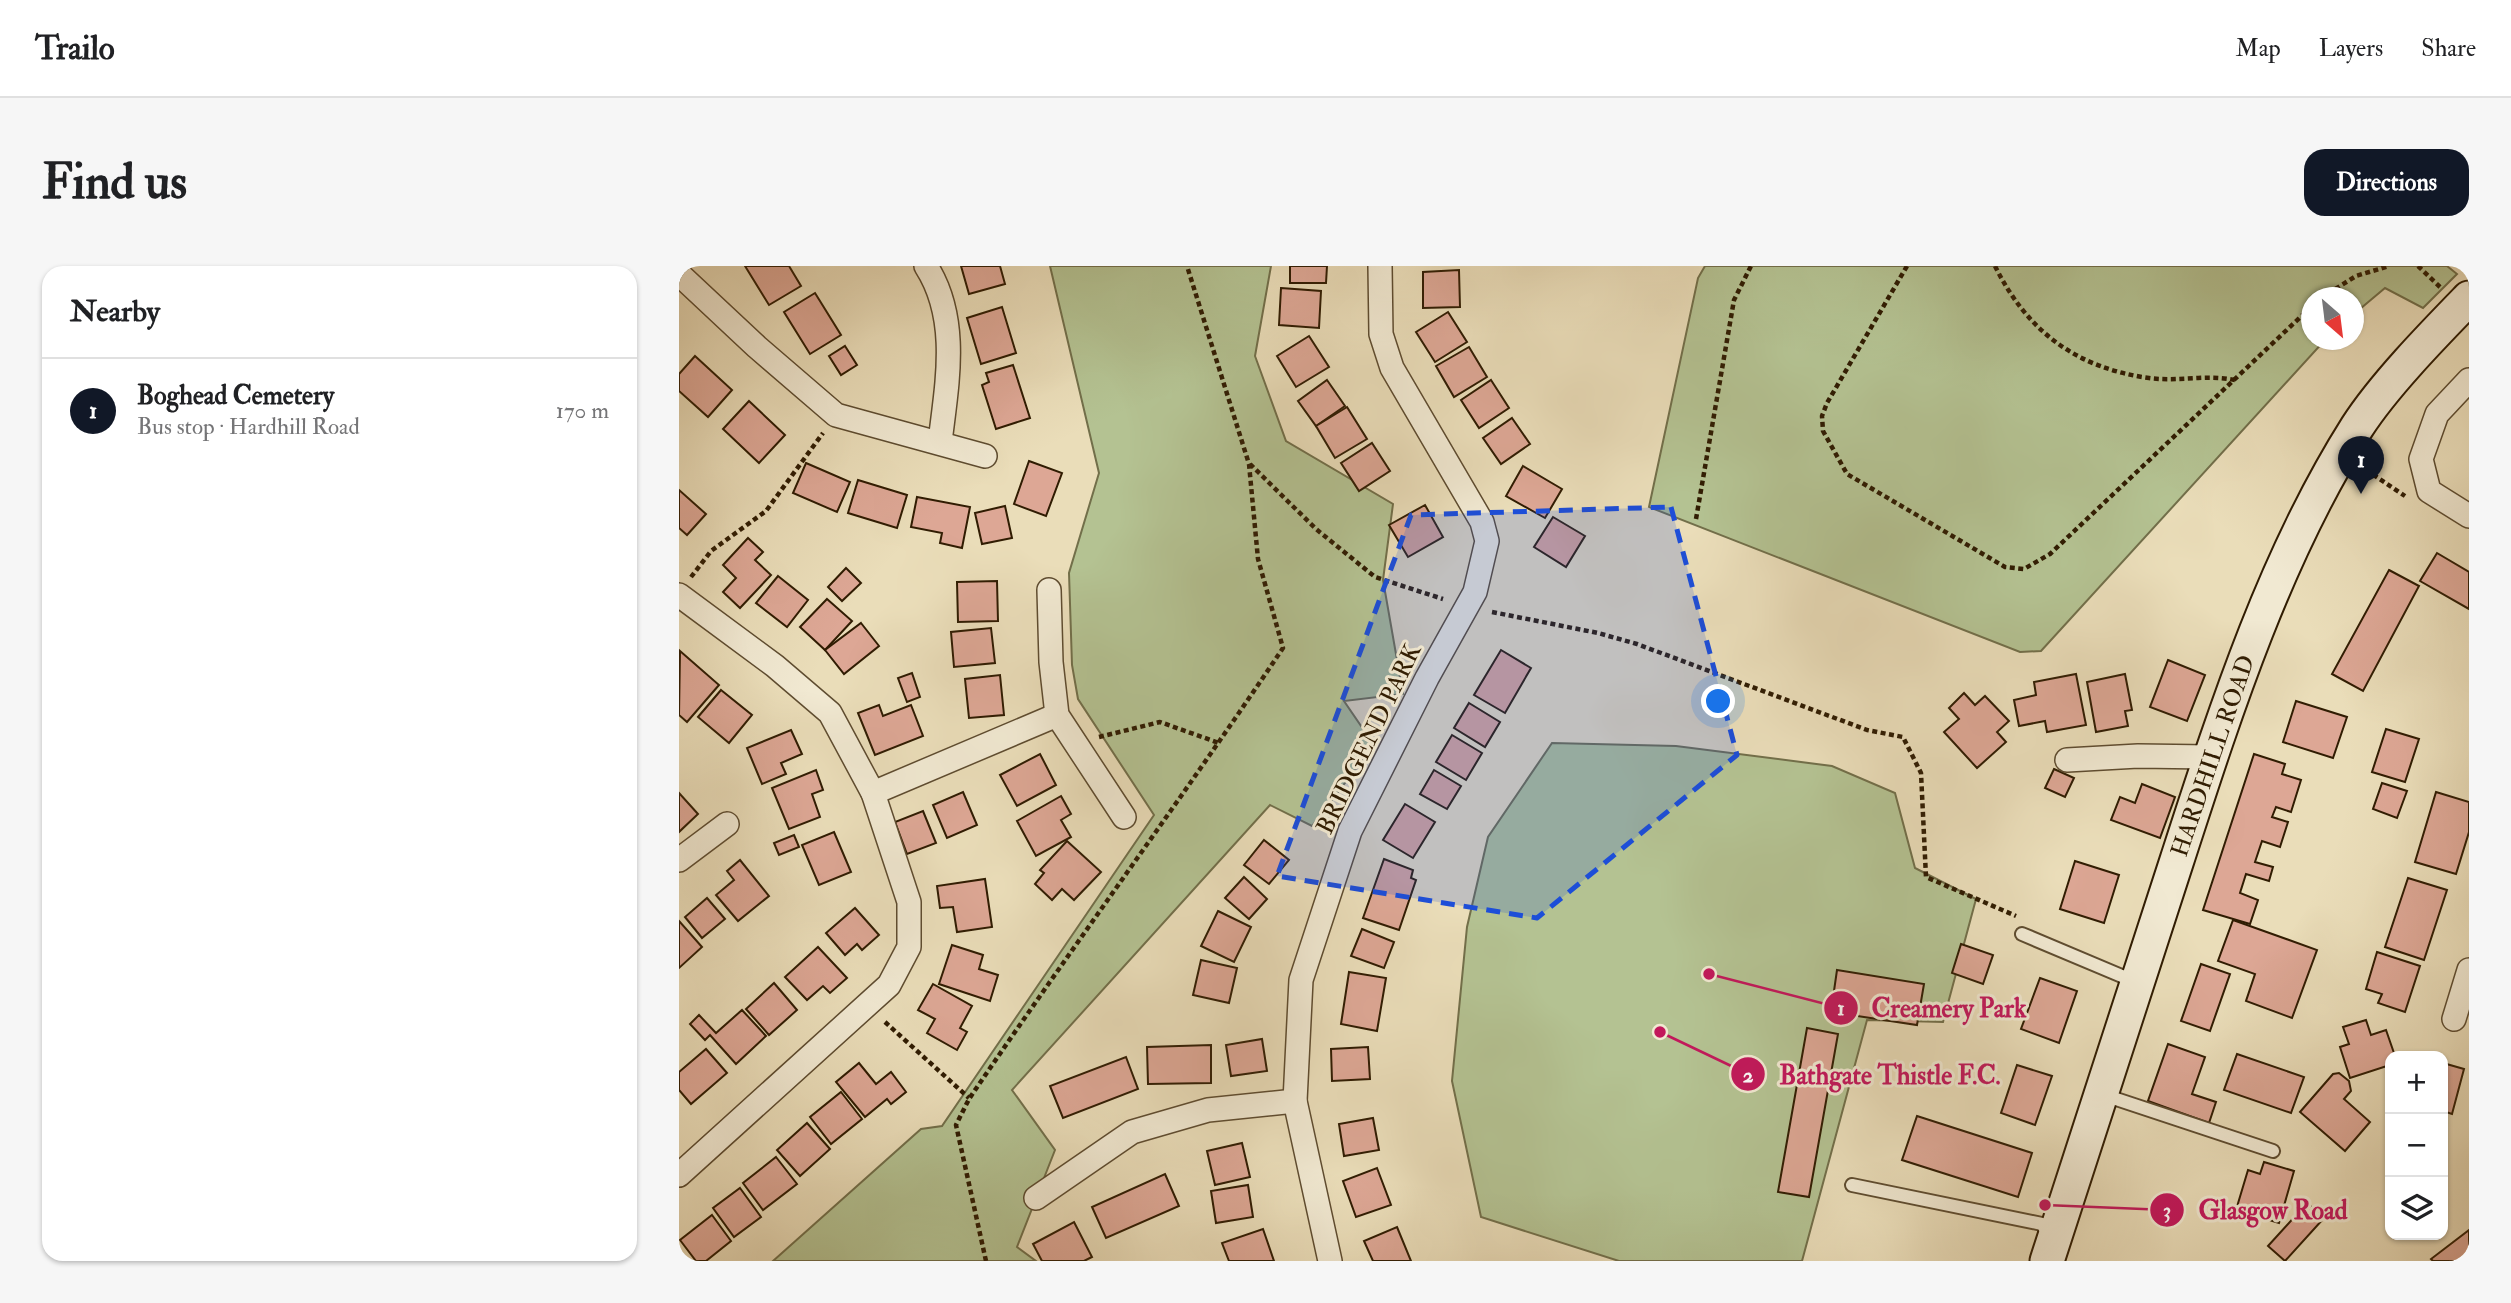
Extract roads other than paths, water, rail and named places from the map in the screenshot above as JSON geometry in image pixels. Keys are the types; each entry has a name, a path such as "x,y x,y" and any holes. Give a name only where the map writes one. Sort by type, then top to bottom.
{"main road":[{"name":"HARDHILL ROAD","path":"2050,1251 2210,757 2269,601 2314,503 2358,425 2436,332 2469,298"}],"street":[{"path":"926,266 936,282 950,338 940,442"},
{"name":"BRIDGEND PARK","path":"1330,1261 1295,1101 1301,980 1350,831 1475,592 1485,561 1487,541 1482,522 1392,368 1381,334 1380,266"},
{"path":"679,274 836,415 985,456"},
{"path":"2469,380 2437,414 2421,459 2429,491 2469,516"},
{"path":"679,1175 889,985 909,947 909,902 873,793 830,713 683,589"},
{"path":"1049,590 1051,662 1057,715 1124,817"},
{"path":"873,793 1057,715"},
{"path":"2067,760 2137,756 2210,757"},
{"path":"679,860 727,824"},
{"path":"2454,1019 2469,970"},
{"path":"1036,1198 1132,1132 1208,1110 1295,1101"}],"lane":[{"path":"2022,934 2137,982"},
{"path":"2100,1094 2273,1150"},
{"path":"1852,1185 2042,1224 2050,1251"}],"place":[{"name":"Boghead Cemetery","path":"2361,494"},
{"name":"Creamery Park","path":"1709,974"},
{"name":"Bathgate Thistle F.C.","path":"1660,1032"},
{"name":"Glasgow Road","path":"2045,1205"}]}
